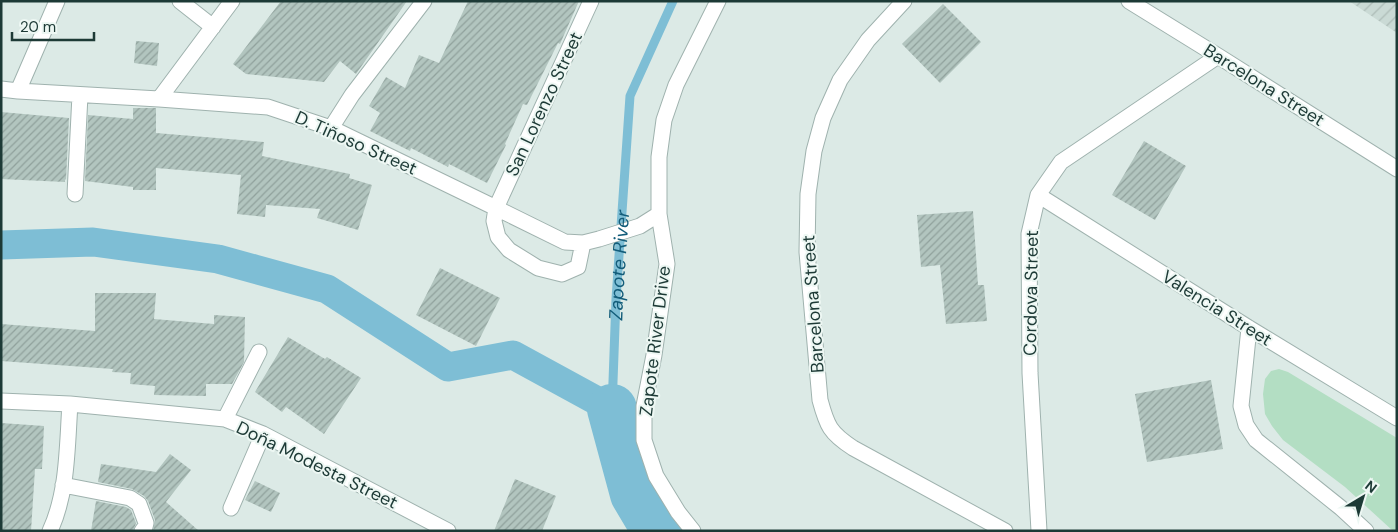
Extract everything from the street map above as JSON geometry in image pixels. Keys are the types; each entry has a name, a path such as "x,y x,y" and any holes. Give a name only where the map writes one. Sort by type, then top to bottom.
{"street":[{"path":"18,91 57,1"},
{"path":"180,1 213,27"},
{"path":"159,99 232,1"},
{"path":"331,128 352,95 424,1"},
{"name":"San Lorenzo Street","path":"496,208 591,1"},
{"name":"Zapote River Drive","path":"693,531 678,512 656,476 644,440 644,406 654,355 667,264 660,214 659,157 664,120 676,86 718,1"},
{"name":"Barcelona Street","path":"904,1 868,40 840,80 823,118 814,151 808,194 807,252 820,400 826,422 838,438 1005,531"},
{"name":"Barcelona Street","path":"1129,1 1397,169"},
{"name":"Cordova Street","path":"1039,531 1030,373 1030,234 1038,195 1061,162 1218,56"},
{"name":"D. Tiñoso Street","path":"1,89 268,107 331,128 565,242 583,243 599,239 640,226 660,214"},
{"path":"75,194 80,94"},
{"name":"Valencia Street","path":"1038,195 1249,328 1397,418"},
{"path":"496,208 494,221 498,237 509,250 538,268 562,274 578,267 583,243"},
{"path":"1249,328 1241,406 1246,424 1256,440 1341,508 1366,531"},
{"path":"225,419 259,352"},
{"name":"Doña Modesta Street","path":"1,401 70,404 225,419 263,434 448,531"},
{"path":"50,531 64,485 70,404"},
{"path":"231,508 263,434"},
{"path":"64,485 130,498 139,504 142,511 146,523 142,531"}],"shaded area":[{"path":"1349,1 1397,1 1397,33"}],"green space":[{"path":"1279,369 1288,372 1397,438 1397,531 1393,531 1345,487 1283,440 1272,426 1265,414 1263,394 1265,379 1271,371"}],"building":[{"path":"281,1 407,1 356,74 340,61 324,82 246,74 233,64"},
{"path":"468,1 579,1 560,44 558,43 527,105 523,104 506,145 487,183 449,164 448,167 411,148 410,151 370,131 380,113 369,106 386,77 405,88 419,55 439,63"},
{"path":"943,4 981,42 940,83 902,44"},
{"path":"136,41 159,43 157,66 134,63"},
{"path":"133,108 156,108 156,133 264,142 262,156 350,174 349,178 372,185 358,230 317,218 320,209 266,205 265,217 237,214 241,175 156,168 156,190 133,190 133,187 85,181 88,115 133,119"},
{"path":"1,112 69,118 65,182 1,179"},
{"path":"1144,141 1186,166 1155,220 1112,195"},
{"path":"973,211 978,285 984,285 987,321 946,324 940,265 921,267 917,215"},
{"path":"440,268 500,298 476,346 416,315"},
{"path":"95,293 156,293 154,319 214,324 214,315 245,317 244,362 232,384 206,384 206,396 154,395 155,386 130,384 131,373 112,372 113,369 1,361 1,324 95,331"},
{"path":"288,337 325,359 327,357 361,378 324,434 286,407 282,412 255,392"},
{"path":"1211,380 1223,449 1147,462 1135,394"},
{"path":"1,423 44,426 42,469 35,469 31,531 1,531"},
{"path":"170,454 191,470 166,502 199,531 153,531 155,520 148,501 144,496 132,489 98,482 101,464 156,472"},
{"path":"515,479 556,496 542,531 494,531"},
{"path":"255,481 280,493 271,512 245,500"},
{"path":"96,501 126,507 131,510 136,523 133,531 91,531"}],"waterway":[{"name":"Zapote River","path":"612,409 616,299 630,96 673,1"},
{"path":"1,245 93,242 218,259 327,289 448,367 513,355 612,409"},
{"name":"Zapote River","path":"612,409 635,494 657,531"}]}
